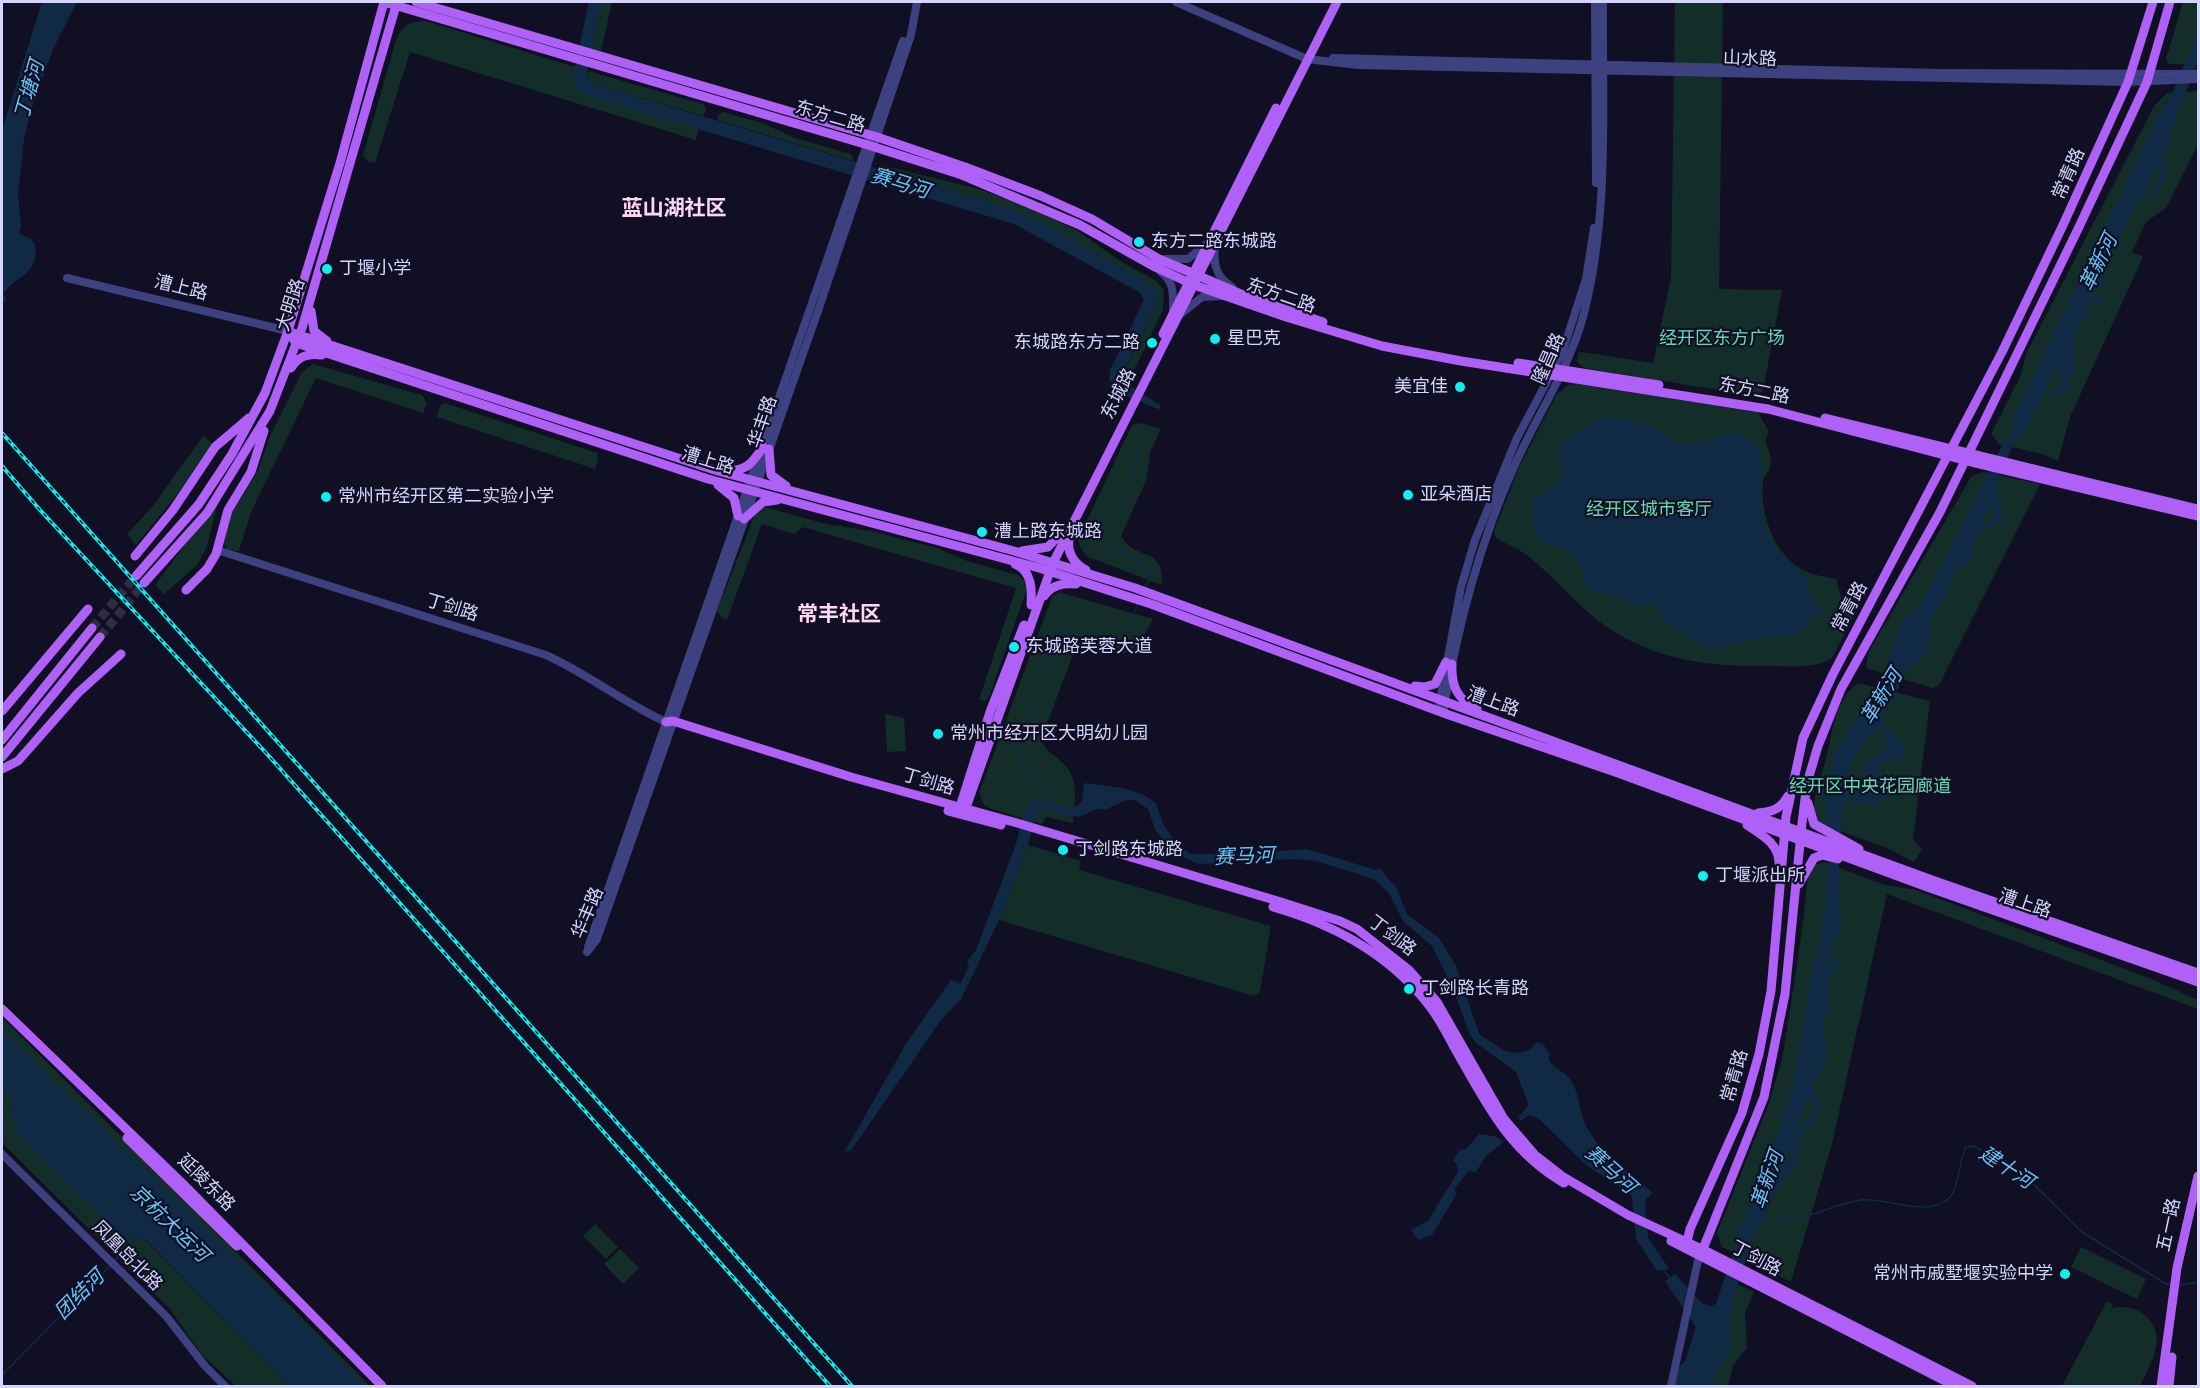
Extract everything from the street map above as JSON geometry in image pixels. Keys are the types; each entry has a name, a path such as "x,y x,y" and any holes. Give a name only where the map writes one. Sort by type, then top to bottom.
{"main road":[{"name":"东方二路","path":"384,2 574,60 872,141"},
{"name":"大明路","path":"136,576 199,504 232,454 265,393 288,332 340,163 384,2"},
{"name":"东方二路","path":"416,2 593,54 1041,196 1092,219 1157,263 1232,297 1286,317 1382,346 1461,361 1557,372"},
{"name":"东城路","path":"1306,57 1331,2"},
{"name":"东城路","path":"962,812 990,712 1050,567 1211,242 1306,57 1337,2"},
{"name":"常青路","path":"1687,1242 1711,1177 1742,1113 1760,1054 1771,991 1792,782 1803,738 1814,711 1950,451 2053,247 2129,79 2153,2"},
{"name":"常青路","path":"1702,1253 1764,1097 1770,1072 1785,994 1807,783 1818,746 1841,689 1940,512 2148,78 2170,2"},
{"name":"大明路","path":"144,583 207,513 270,411 298,339 313,291 396,4"},
{"path":"391,23 399,12 416,12"},
{"name":"东方二路","path":"1193,279 1397,345 1768,404 2009,467"},
{"path":"313,291 310,314 314,331 319,337 362,356"},
{"path":"288,332 298,339"},
{"name":"漕上路","path":"298,339 362,356 718,471 1014,551 1089,585 1130,597 1152,600 1386,680 1743,810 1786,831"},
{"name":"漕上路","path":"298,339 339,357 708,479 996,556 1134,588 1152,600 1440,712 1618,773 1735,817 1823,843"},
{"path":"279,388 296,361 304,356 339,357"},
{"path":"186,590 207,570 217,550 228,510 251,471 270,411"},
{"path":"135,556 173,510 215,447 254,413"},
{"path":"718,471 744,469 752,465 766,448"},
{"path":"766,448 771,475 777,481 805,494"},
{"path":"2009,467 2199,509"},
{"path":"2009,467 2199,516"},
{"path":"708,479 734,498 741,518 763,502 783,500"},
{"path":"1014,551 1031,551 1048,547 1069,527"},
{"path":"1069,527 1068,541 1072,558 1079,566 1110,581"},
{"path":"996,556 1022,567 1032,589 1034,605"},
{"path":"1034,605 1050,588 1059,585 1089,585"},
{"path":"2,711 88,609"},
{"path":"2,740 92,628"},
{"path":"2,757 100,637"},
{"path":"2,769 25,753 78,693 121,654"},
{"path":"1386,680 1424,687 1435,684 1449,663"},
{"path":"1449,663 1454,688 1460,697 1512,726"},
{"name":"丁剑路","path":"670,724 962,812 1032,830 1340,921 1377,942 1409,970 1437,1002 1479,1078 1514,1133 1535,1155 1562,1176 1629,1219 1687,1242"},
{"path":"1743,810 1772,811 1787,798 1792,782"},
{"path":"1807,783 1810,815 1823,843 1843,850"},
{"path":"1735,817 1768,839 1774,847 1779,856 1781,888"},
{"path":"1823,843 1843,850"},
{"path":"1796,892 1806,867 1823,843"},
{"name":"漕上路","path":"1843,850 2199,973"},
{"name":"漕上路","path":"1843,850 1869,866 2199,982"},
{"name":"延陵东路","path":"2,1009 182,1183 382,1386"},
{"name":"延陵东路","path":"2,1014 298,1306 375,1386"},
{"name":"五一路","path":"2161,1386 2191,1200 2199,1176"},
{"name":"五一路","path":"2169,1386 2177,1285 2199,1192"},
{"name":"丁剑路","path":"1651,1228 1955,1386"},
{"path":"1687,1242 1702,1253"},
{"name":"丁剑路","path":"1744,1275 1972,1386"}],"street":[{"name":"华丰路","path":"670,724 591,935 587,952 597,939 866,162 906,34 912,2"},
{"name":"华丰路","path":"872,141 911,35 917,2"},
{"name":"山水路","path":"1176,2 1306,57 1358,65 1940,73 2129,79 2197,76"},
{"name":"隆昌路","path":"1595,2 1599,67"},
{"name":"隆昌路","path":"1440,712 1461,587 1475,540 1517,438 1557,372 1582,320 1597,251 1599,67 1603,2"},
{"path":"1157,263 1188,259 1211,242"},
{"path":"1211,242 1213,263 1218,274 1224,283 1243,295"},
{"path":"1157,263 1170,280 1176,315 1202,297 1232,297"},
{"name":"漕上路","path":"67,278 288,332"},
{"name":"丁剑路","path":"217,550 546,655 575,670 632,706 670,724"},
{"name":"凤凰岛北路","path":"2,1154 166,1316 205,1366 225,1386"},
{"name":"常青路","path":"1671,1386 1685,1318 1702,1253"}],"green space":[{"path":"602,2 612,2 601,51 592,49"},
{"name":"经开区东方广场","path":"1675,2 1723,2 1719,289 1782,290 1763,391 1755,396 1584,368 1577,362 1578,353 1582,352 1653,363 1671,278"},
{"path":"2183,2 2198,2 2198,65 2169,64 2166,59"},
{"path":"426,21 575,67 574,82 580,91 699,129 696,140 410,52 375,163 368,162 363,155 397,37 409,24"},
{"path":"588,71 703,104 706,108 704,116 591,83 586,78"},
{"path":"2198,91 2198,144 2166,208 2146,222 2132,252 2143,257 2070,417 2058,461 2042,454 1999,444 1991,434 2021,375 2026,354 2154,106 2167,93"},
{"path":"723,112 763,123 795,138 851,154 854,161 717,120 719,114"},
{"path":"880,165 975,188 1025,205 1078,231 1120,261 1155,280 1164,290 1163,310 1127,385 1122,376 1159,299 993,203 877,168"},
{"path":"313,364 422,395 427,403 423,413 316,378 251,512 239,551 228,549 224,544 231,513 258,471 270,436 302,372"},
{"name":"经开区城市客厅","path":"1577,384 1758,412 1769,432 1766,444 1771,463 1764,480 1763,496 1767,523 1773,536 1788,559 1798,567 1810,573 1836,579 1841,597 1856,612 1832,658 1808,666 1742,666 1697,662 1655,651 1635,643 1596,619 1528,556 1496,538 1494,531 1519,467 1557,394 1568,385"},
{"path":"445,403 597,453 595,469 437,417 440,406"},
{"path":"1140,423 1161,429 1151,450 1146,481 1121,536 1127,544 1148,555 1159,564 1162,572 1162,585 1088,557 1081,549 1078,539 1132,425"},
{"path":"203,436 212,443 176,496 136,545 127,534 153,506"},
{"path":"1983,472 2040,484 1939,685 1933,688 1866,668 1868,653 1971,477"},
{"path":"225,491 217,507 207,546 198,564 164,594 155,585"},
{"path":"765,507 826,524 871,531 937,548 967,561 1018,575 1026,582 1027,589 989,697 985,701 979,700 1016,588 803,527 794,534 762,524 727,620 721,617 717,611 755,514"},
{"path":"1058,592 1153,619 1132,650 1116,654 1080,645 1075,649 1041,740 1072,776 1075,792 1073,823 1046,817 1042,824 991,809 984,805 979,793 1052,597"},
{"name":"经开区中央花园廊道","path":"1858,683 1930,701 1913,839 1922,850 1914,862 1887,848 1826,826 1818,821 1815,815 1816,794 1835,719 1843,699"},
{"path":"885,714 904,718 906,751 887,752"},
{"path":"1028,845 1081,861 1079,870 1271,926 1260,992 1254,996 999,920"},
{"path":"1824,862 1885,885 1916,890 2149,978 2198,1000 2198,1009 1887,894 1832,1144 1791,1282 1722,1247 1717,1233 1768,1106 1783,1055 1803,924 1808,873 1812,866"},
{"path":"2,1017 370,1386 360,1386 2,1033"},
{"path":"2,1086 9,1094 19,1135 124,1237 145,1240 291,1386 236,1386 202,1355 170,1309 2,1143"},
{"path":"595,1224 618,1247 606,1259 583,1236"},
{"path":"2081,1247 2146,1279 2137,1299 2071,1267"},
{"path":"620,1249 639,1268 623,1284 604,1264"},
{"path":"1731,1281 1754,1292 1745,1313 1747,1348 1733,1365 1728,1386 1704,1386"},
{"path":"2107,1301 2113,1304 2112,1308 2128,1308 2140,1312 2151,1322 2155,1330 2156,1349 2140,1386 2062,1386"}],"water":[{"name":"丁塘河","path":"42,2 77,2 53,49 30,113 24,139 18,193 21,225 19,234 30,238 35,245 34,263 31,269 3,294 7,299 2,303 2,130"},
{"path":"589,2 602,2 586,77 591,83 993,203 1035,219 1154,287 1159,299 1122,375 1122,381 1160,405 1161,410 1121,394 1109,379 1110,370 1144,299 1139,292 1014,224 588,96 576,88 573,76"},
{"name":"革新河","path":"2198,32 2198,61 2163,157 2168,167 2161,188 2149,202 2162,169 2160,164 2152,172 2148,189 2138,202 2103,269 2102,275 2107,292 2100,285 2093,293 2097,298 2106,297 2096,309 2093,302 2088,302 2085,306 2086,313 2092,314 2084,320 2076,334 2074,374 2070,374 2070,386 2046,398 2061,380 2061,373 2058,369 2053,370 2041,399 2024,431 2014,443 1995,485 2003,518 1991,527 1989,523 1995,515 1993,505 1982,516 1987,527 1976,534 1970,561 1958,569 1949,585 1946,600 1931,617 1929,649 1921,660 1906,670 1894,698 1882,716 1885,726 1881,732 1876,728 1852,758 1844,789 1852,794 1852,801 1843,801 1840,835 1841,935 1834,935 1830,959 1833,964 1840,958 1842,961 1830,976 1828,1009 1823,1020 1822,1033 1829,1054 1813,1083 1820,1110 1801,1138 1797,1162 1772,1196 1761,1224 1756,1228 1738,1283 1729,1327 1731,1346 1711,1386 1674,1386 1696,1327 1665,1281 1675,1274 1702,1303 1710,1306 1716,1304 1736,1237 1756,1194 1755,1188 1758,1186 1790,1098 1825,911 1828,867 1826,794 1835,753 1874,689 1886,679 1889,672 1888,663 1904,619 1921,605 2003,444 2009,440 2014,417 2163,106 2170,98","holes":["1807,1097 1814,1100 1815,1108 1796,1133 1790,1160 1786,1160"]},
{"name":"经开区城市客厅","path":"1609,418 1646,424 1682,443 1699,443 1731,433 1752,441 1760,457 1760,503 1767,533 1778,550 1808,580 1806,582 1815,606 1824,609 1825,614 1815,613 1812,622 1798,634 1758,637 1715,649 1708,648 1667,623 1660,609 1648,603 1639,606 1590,589 1573,555 1539,538 1535,532 1534,519 1531,517 1533,508 1530,504 1562,477 1559,452 1568,436 1586,429 1598,419"},
{"path":"1886,728 1902,742 1905,755 1900,760 1879,761 1877,766 1888,785 1885,797 1871,803 1854,801 1854,795 1868,788 1866,765 1890,744 1883,733"},
{"path":"1084,783 1123,788 1144,795 1156,803 1163,824 1178,846 1191,854 1241,854 1307,849 1376,870 1379,868 1396,887 1407,914 1439,938 1456,966 1479,1034 1503,1050 1514,1053 1530,1050 1537,1042 1543,1044 1550,1054 1548,1058 1574,1086 1586,1126 1605,1159 1628,1172 1653,1193 1646,1199 1645,1204 1648,1238 1669,1269 1657,1271 1636,1239 1632,1197 1629,1193 1586,1165 1538,1118 1529,1115 1521,1121 1518,1117 1529,1105 1516,1072 1475,1042 1432,946 1403,921 1389,893 1374,879 1316,861 1294,859 1199,864 1170,851 1155,829 1148,809 1135,800 1126,800 1107,809 1097,809 1079,817 1040,810 1034,820 1028,845 999,920 961,999 941,1020 857,1142 850,1151 845,1151 907,1042 951,980 960,984 969,967 967,961 976,950 1016,844 1023,816 1031,802 1035,799 1072,809 1082,802"},
{"name":"京杭大运河","path":"2,1032 289,1309 365,1386 291,1386 146,1240 124,1237 18,1135 9,1094 2,1086"},
{"path":"1479,1134 1494,1136 1504,1142 1487,1155 1475,1173 1469,1170 1455,1188 1456,1195 1432,1235 1418,1240 1411,1230 1428,1221 1458,1172 1456,1163 1453,1161 1459,1150 1466,1149"}],"waterway":[{"name":"赛马河","path":"1145,588 1152,573 1143,563 1114,550 1109,539 1110,529 1131,479 1138,447 1146,432"},
{"name":"赛马河","path":"1054,806 1041,782 1023,763 1021,746 1058,640 1068,630 1109,636 1123,635 1139,603"},
{"name":"建十河","path":"1762,1218 1775,1221 1800,1218 1861,1200 1917,1207 1939,1204 1948,1199 1955,1188 1966,1147 1974,1146 2027,1178 2082,1232 2166,1284 2172,1284"},
{"name":"团结河","path":"115,1260 137,1238"},
{"name":"团结河","path":"2,1375 110,1266"},
{"name":"赛马河","path":"1664,1271 1671,1279"},
{"name":"建十河","path":"2180,1285 2198,1282"}],"tunnel":[{"path":"92,628 136,576"},
{"path":"100,637 144,583"}],"railway":[{"path":"2,433 852,1386"},
{"path":"2,466 40,510 267,754 830,1386"}],"place":[{"name":"东方二路东城路","path":"1139,242"},
{"name":"丁堰小学","path":"327,269"},
{"name":"星巴克","path":"1215,339"},
{"name":"东城路东方二路","path":"1152,343"},
{"name":"美宜佳","path":"1460,387"},
{"name":"亚朵酒店","path":"1408,495"},
{"name":"常州市经开区第二实验小学","path":"326,497"},
{"name":"漕上路东城路","path":"982,532"},
{"name":"东城路芙蓉大道","path":"1014,647"},
{"name":"常州市经开区大明幼儿园","path":"938,734"},
{"name":"丁剑路东城路","path":"1063,850"},
{"name":"丁堰派出所","path":"1703,876"},
{"name":"丁剑路长青路","path":"1409,989"},
{"name":"常州市戚墅堰实验中学","path":"2065,1274"}],"district":[{"name":"蓝山湖社区","path":"674,209"},
{"name":"常丰社区","path":"839,615"}]}
